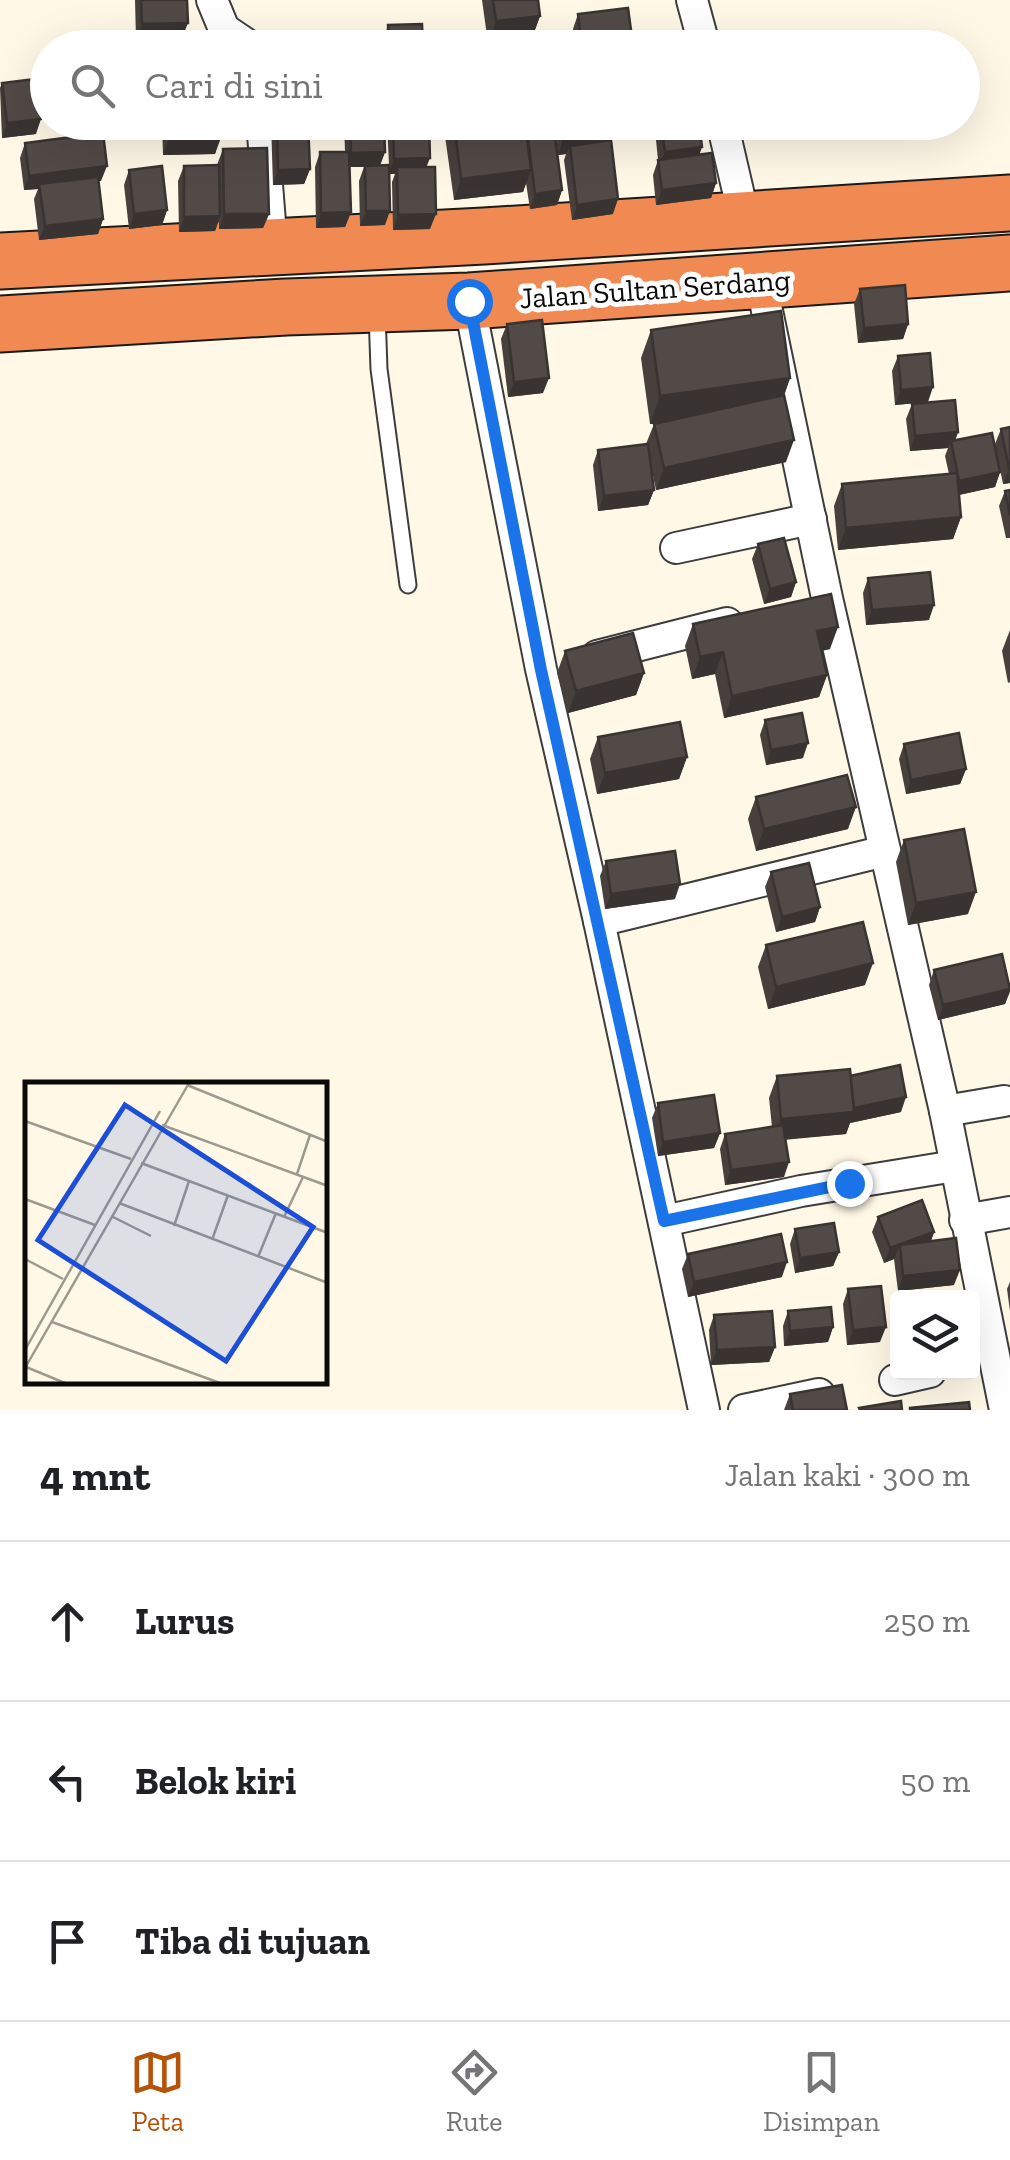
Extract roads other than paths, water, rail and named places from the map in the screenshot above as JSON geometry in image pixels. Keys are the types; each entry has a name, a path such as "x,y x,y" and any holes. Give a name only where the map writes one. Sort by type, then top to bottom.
{"highway":[{"path":"0,261 1010,203"},
{"name":"Jalan Sultan Serdang","path":"0,324 469,301 1010,264"}],"street":[{"path":"212,0 225,30"},
{"path":"692,0 700,30"},
{"path":"263,140 272,247"},
{"path":"726,140 744,218"},
{"path":"761,282 810,520 817,601 885,850 945,1110 966,1220 982,1361 1005,1410"},
{"path":"469,301 541,670 704,1410"},
{"path":"676,548 810,520"},
{"path":"541,670 750,618"},
{"path":"599,921 885,850"},
{"path":"945,1110 1004,1100"},
{"path":"664,1221 801,1190 955,1166"},
{"path":"966,1220 1010,1212"},
{"path":"744,1410 819,1394"}],"lane":[{"path":"376,304 379,369 408,585"}]}
